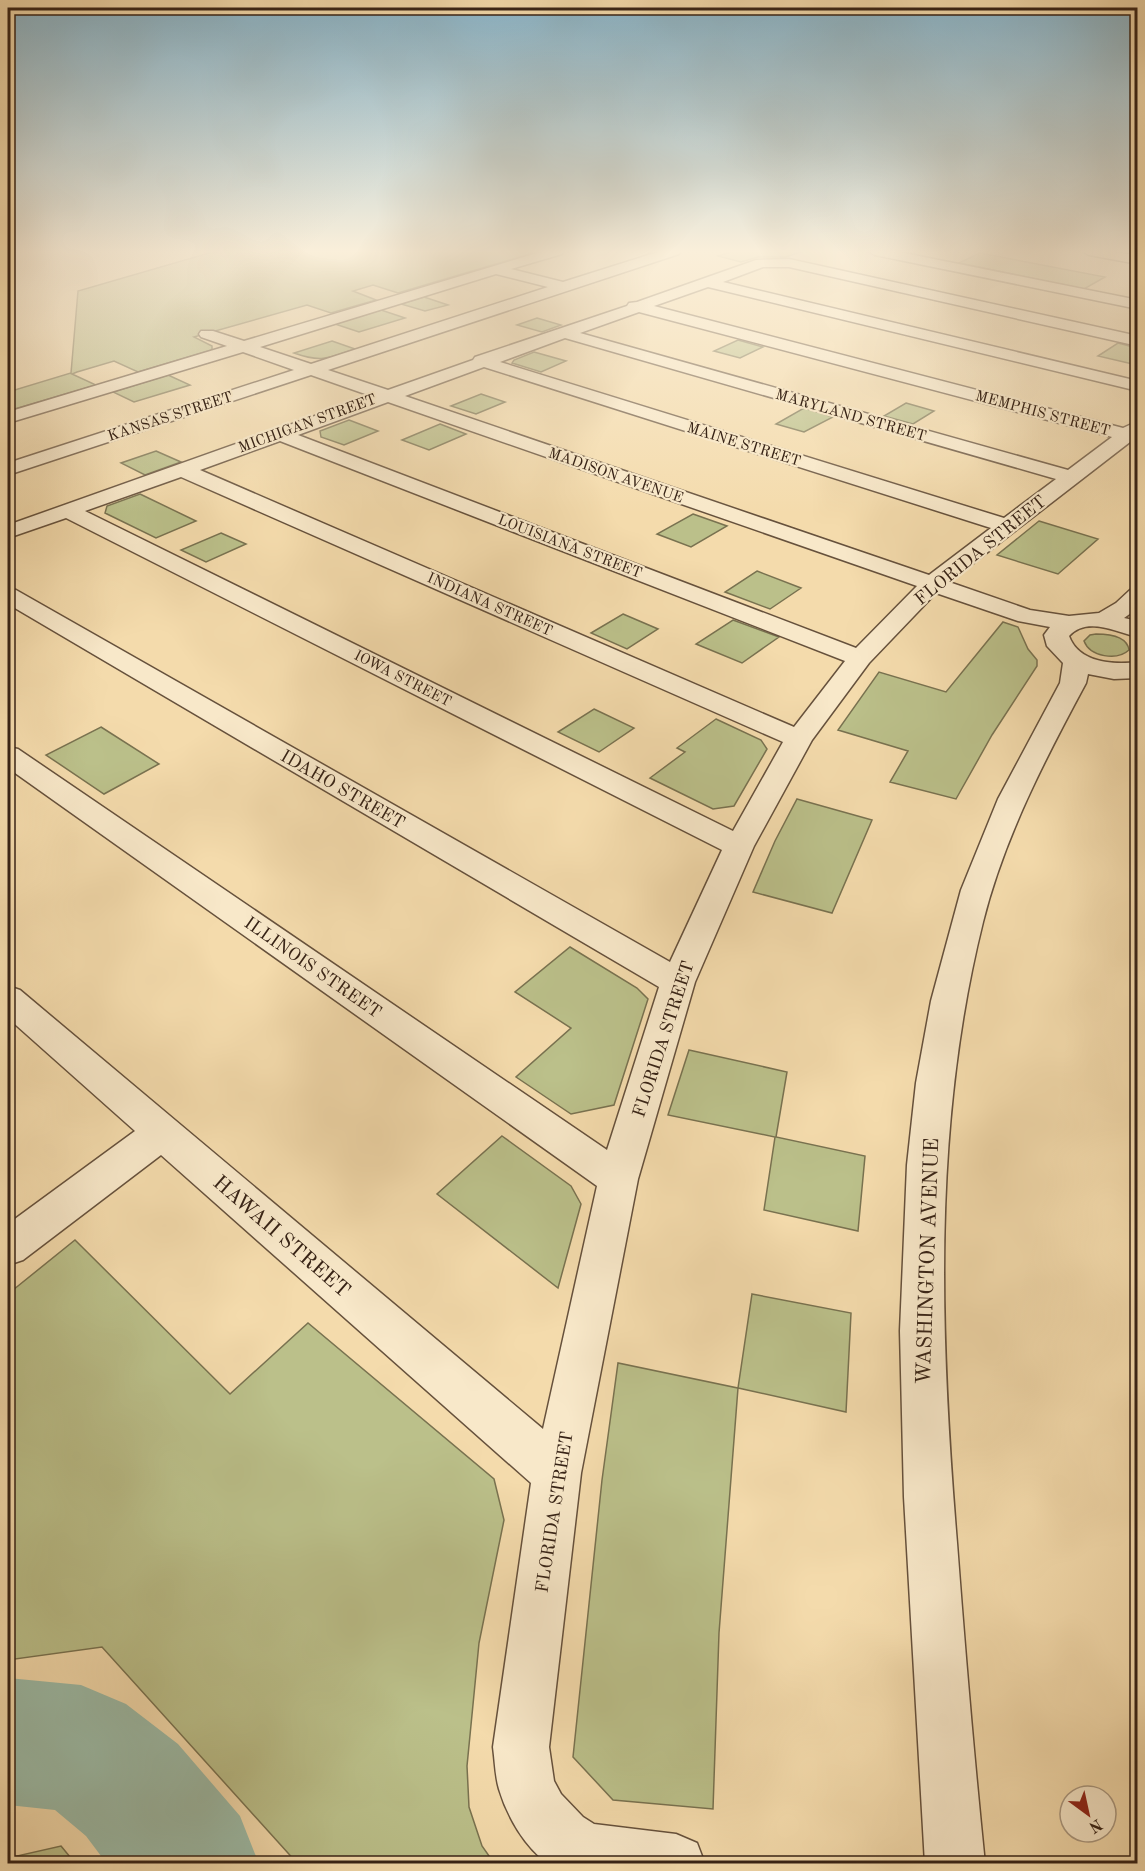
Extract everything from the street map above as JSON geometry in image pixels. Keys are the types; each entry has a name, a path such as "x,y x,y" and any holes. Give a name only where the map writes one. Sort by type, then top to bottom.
{"street":[{"name":"MADISON AVENUE","path":"220,338 1062,629"},
{"path":"8,418 269,338"},
{"name":"KANSAS STREET","path":"8,469 407,338"},
{"name":"MICHIGAN STREET","path":"8,532 547,338"},
{"name":"MARYLAND STREET","path":"582,338 1071,477"},
{"name":"MEMPHIS STREET","path":"763,338 1134,433"},
{"path":"939,338 1137,386"},
{"name":"MAINE STREET","path":"481,361 1007,526"},
{"name":"FLORIDA STREET","path":"676,1863 585,1854 562,1838 541,1814 527,1788 521,1746 557,1473 618,1179 678,982 739,846 799,739 860,658 932,584 1071,477 1134,433"},
{"name":"LOUISIANA STREET","path":"279,434 860,658"},
{"name":"INDIANA STREET","path":"180,469 799,739"},
{"name":"IOWA STREET","path":"66,510 739,846"},
{"name":"IDAHO STREET","path":"8,595 678,982"},
{"path":"1137,595 1124,608 1103,620 1062,629 1057,644 1084,671 1137,670"},
{"path":"1103,620 1137,630"},
{"name":"WASHINGTON AVENUE","path":"955,1863 922,1384 927,1177 936,1077 952,985 968,920 994,843 1036,753 1084,671"},
{"name":"ILLINOIS STREET","path":"8,755 618,1179"},
{"name":"HAWAII STREET","path":"8,999 557,1473"},
{"path":"8,1247 162,1132"}],"green space":[{"path":"74,338 197,338 212,346 212,350 138,372 114,361 77,372 72,374 96,385 8,411 8,392 71,373"},
{"path":"738,340 763,347 740,358 714,351"},
{"path":"332,341 355,349 318,359 294,353"},
{"path":"1118,343 1137,348 1137,365 1098,356"},
{"path":"534,352 566,361 541,372 512,363"},
{"path":"168,375 190,385 134,402 113,392"},
{"path":"481,394 505,402 476,414 451,406"},
{"path":"906,403 934,411 913,424 884,416"},
{"path":"804,408 833,417 804,432 776,424"},
{"path":"349,420 378,431 344,445 321,437 320,431"},
{"path":"440,424 466,434 429,450 402,440"},
{"path":"156,451 181,462 145,475 121,463"},
{"path":"140,494 196,521 156,538 105,513 107,506"},
{"path":"693,514 727,526 691,547 657,534"},
{"path":"1039,521 1098,539 1058,574 997,555"},
{"path":"221,533 246,544 206,562 181,550"},
{"path":"757,571 801,588 770,609 725,592"},
{"path":"623,614 658,629 627,649 591,633"},
{"path":"733,620 779,637 742,663 696,644"},
{"path":"1003,622 1018,627 1028,649 1037,660 1037,666 992,735 956,799 890,782 908,751 838,730 879,672 946,692"},
{"path":"1090,635 1111,635 1121,639 1128,645 1129,650 1111,656 1098,654 1092,651 1084,641"},
{"path":"594,709 634,728 599,752 558,732"},
{"path":"716,719 761,740 767,749 734,806 713,809 650,778 685,752 677,748"},
{"path":"101,727 159,764 104,794 46,755"},
{"path":"797,799 872,820 832,913 753,892 775,841"},
{"path":"570,947 637,988 648,999 614,1105 571,1114 516,1077 571,1028 515,992"},
{"path":"689,1050 787,1072 776,1137 865,1156 858,1231 764,1210 775,1137 668,1115"},
{"path":"502,1136 571,1186 581,1204 558,1288 437,1194"},
{"path":"75,1240 230,1394 308,1323 494,1479 504,1520 479,1643 467,1766 469,1807 482,1846 494,1863 297,1863 102,1647 8,1660 8,1294"},
{"path":"752,1294 851,1313 846,1412 738,1388"},
{"path":"618,1363 738,1388 719,1633 713,1809 613,1800 573,1757 602,1480"},
{"path":"61,1846 75,1863 8,1863 8,1858"}],"waterway":[{"path":"8,1742 81,1749 132,1790 192,1864"}]}
